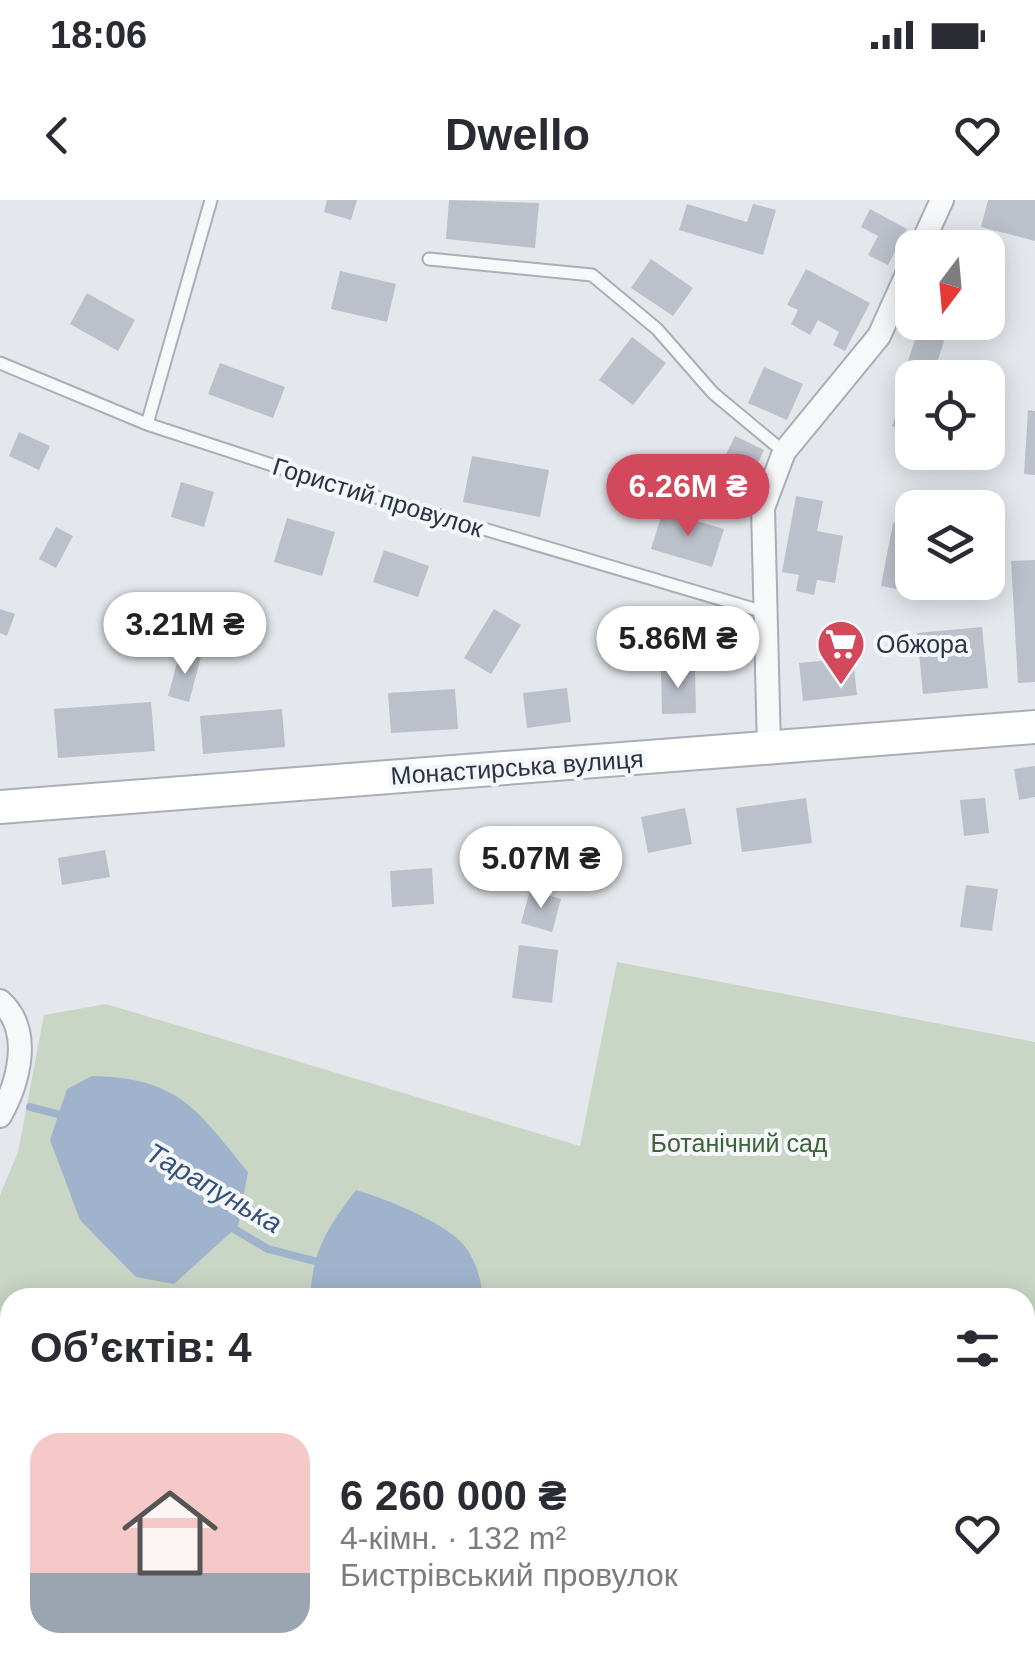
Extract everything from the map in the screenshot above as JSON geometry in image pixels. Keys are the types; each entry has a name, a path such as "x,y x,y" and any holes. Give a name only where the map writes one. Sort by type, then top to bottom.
{"street":[{"path":"928,230 942,200"},
{"path":"769,748 763,508 784,452 879,336 895,301"},
{"name":"Монастирська вулиця","path":"0,807 1035,727"},
{"path":"0,1002 15,1014 20,1051 11,1096 0,1116"}],"lane":[{"path":"147,424 211,200"},
{"path":"429,259 592,275 656,328 713,393 784,452"},
{"name":"Гористий провулок","path":"0,363 147,424 312,478 764,612"}],"green space":[{"name":"Ботанічний сад","path":"617,962 1035,1042 1035,1288 0,1288 0,1195 18,1152 44,1015 106,1004 580,1146"}],"water":[{"path":"92,1076 146,1083 184,1101 248,1172 238,1226 174,1284 136,1277 80,1220 50,1140 67,1089"},
{"path":"356,1190 423,1216 458,1239 468,1251 481,1288 311,1288 324,1239"}],"building":[{"path":"327,200 357,200 351,220 324,212"},
{"path":"449,200 539,203 535,248 446,239"},
{"path":"988,200 1035,200 1035,241 1005,233 1005,230 981,227"},
{"path":"687,204 747,222 753,204 776,210 763,255 679,230"},
{"path":"870,209 907,229 895,230 895,252 888,265 868,255 878,236 861,227"},
{"path":"651,259 693,288 673,316 631,288"},
{"path":"806,269 870,303 845,351 833,345 839,332 818,320 810,335 791,324 798,310 787,305"},
{"path":"340,271 396,284 387,322 331,309"},
{"path":"87,293 135,320 118,351 70,324"},
{"path":"632,337 666,363 633,405 599,380"},
{"path":"915,340 944,340 938,360 908,360"},
{"path":"220,363 285,387 273,418 208,394"},
{"path":"764,367 803,384 787,420 748,403"},
{"path":"1028,410 1035,411 1035,475 1024,474"},
{"path":"19,432 50,446 39,470 9,456"},
{"path":"735,436 764,450 740,500 710,486"},
{"path":"472,456 549,470 540,517 463,502"},
{"path":"181,482 214,492 204,527 171,517"},
{"path":"796,496 823,501 817,531 843,536 835,583 817,580 814,595 796,591 799,575 782,572"},
{"path":"663,511 724,529 712,567 651,549"},
{"path":"287,518 335,532 322,576 274,562"},
{"path":"893,523 895,589 881,586"},
{"path":"56,527 73,536 56,568 39,559"},
{"path":"384,550 429,566 418,597 373,582"},
{"path":"1035,560 1035,682 1018,683 1011,561"},
{"path":"0,609 15,614 7,636 0,633"},
{"path":"494,609 521,625 491,674 464,658"},
{"path":"982,627 988,688 923,694 917,633"},
{"path":"180,652 201,657 189,702 168,696"},
{"path":"853,658 857,695 803,701 799,663"},
{"path":"695,669 696,713 662,714 661,670"},
{"path":"567,688 571,722 527,728 523,693"},
{"path":"455,689 458,729 391,733 388,693"},
{"path":"151,702 155,751 58,758 54,709"},
{"path":"282,709 285,747 203,754 200,716"},
{"path":"1035,766 1035,797 1019,800 1014,769"},
{"path":"806,798 812,843 742,852 736,808"},
{"path":"985,798 989,833 964,836 960,800"},
{"path":"685,808 692,844 648,853 641,817"},
{"path":"105,850 110,877 62,885 58,858"},
{"path":"432,868 434,904 392,907 390,871"},
{"path":"966,885 998,889 992,931 960,927"},
{"path":"530,890 561,899 552,932 521,923"},
{"path":"519,945 558,950 552,1003 512,998"}],"waterway":[{"name":"Тарапунька","path":"30,1107 65,1116"},
{"name":"Тарапунька","path":"229,1226 268,1249 322,1263"}],"place":[{"name":"Обжора","path":"841,686"}]}
